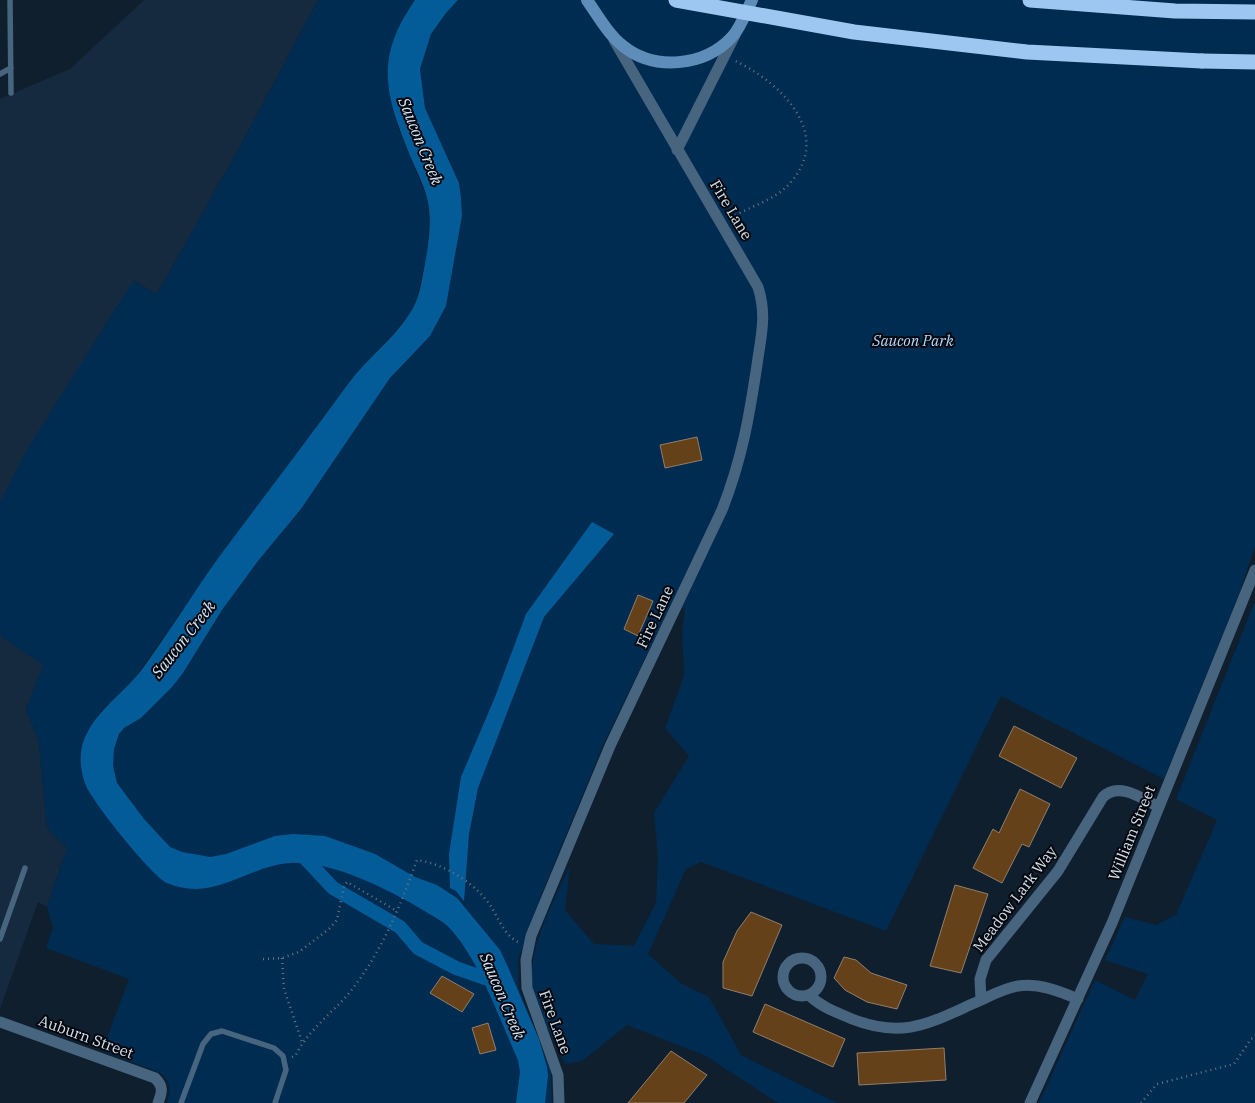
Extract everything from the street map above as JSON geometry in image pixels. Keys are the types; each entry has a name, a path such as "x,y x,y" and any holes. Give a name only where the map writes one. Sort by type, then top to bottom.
{"highway":[{"path":"676,0 854,32 1027,52 1255,62"},
{"path":"1030,0 1255,12"}],"street":[{"path":"587,0 610,32 632,52 659,61 676,63 696,59 718,48 738,29"},
{"path":"677,150 752,0"},
{"name":"Fire Lane","path":"559,1103 558,1075 527,988 526,960 529,946 540,914 610,746 722,510 742,449 751,414 764,317 758,286 677,150 610,32"},
{"name":"William Street","path":"1030,1103 1112,923 1255,570"},
{"name":"Meadow Lark Way","path":"981,1000 980,979 986,960 1058,871 1103,797 1112,790 1119,790 1159,806"},
{"path":"809,995 829,1009 868,1024 891,1029 922,1026 1009,988 1031,986 1052,989 1078,999"},
{"name":"Auburn Street","path":"0,1022 155,1078 161,1084 162,1092 158,1103"}],"lane":[{"path":"10,0 11,93"},
{"path":"0,74 11,68"},
{"path":"0,939 24,868"},
{"path":"180,1103 203,1044 214,1032 225,1031 274,1048 285,1060 286,1070 274,1103"}],"path":[{"path":"722,225 783,190 791,183 803,162 807,140 798,115 777,87 754,70 724,56"},
{"path":"285,1060 296,1055 302,1042 325,1020 355,986 390,928 417,860 440,866 455,874 489,904 496,917 513,939 529,946"},
{"path":"263,959 282,958 299,952 329,929 337,920 344,886 347,882 397,912"},
{"path":"282,958 284,989 302,1042"},
{"path":"1141,1103 1157,1084 1234,1064 1251,1039 1255,1037"}],"shaded area":[{"path":"144,0 318,0 243,141 157,294 134,281 0,502 0,99 70,69"},
{"path":"0,636 44,665 26,709 39,743 47,828 67,848 47,907 38,902 0,1009"}],"green space":[{"name":"Saucon Park","path":"318,0 415,0 406,13 397,125 428,200 427,255 416,302 410,314 351,380 218,559 135,678 98,715 81,770 88,790 96,801 119,734 124,728 141,718 183,673 222,610 258,561 301,509 390,378 430,336 446,306 462,216 461,198 459,183 425,108 420,69 431,34 458,0 1255,0 1255,546 1238,597 1164,779 1001,696 886,931 701,862 686,869 648,954 682,984 709,997 741,1055 837,1103 778,1103 706,1056 627,1025 582,1061 565,1064 536,999 532,974 537,942 570,865 565,910 594,944 634,946 656,903 658,855 654,813 689,756 665,728 684,676 682,631 685,609 672,603 604,743 542,893 518,960 519,989 551,1071 552,1103 167,1103 169,1087 167,1080 161,1073 102,1051 129,979 46,948 53,927 47,907 67,848 47,828 39,743 26,709 43,665 0,636 0,502 26,451 133,281 157,294 243,141"},
{"path":"1255,601 1255,1103 1039,1103 1095,980 1135,1000 1148,974 1105,960 1125,917 1156,925 1176,915 1217,820 1176,799"}],"water":[{"name":"Saucon Creek","path":"415,0 458,0 431,34 420,69 425,108 459,183 461,198 462,216 446,306 430,336 390,378 301,509 258,561 222,610 183,673 172,687 141,718 124,728 119,734 114,749 113,766 117,783 144,819 170,847 182,852 210,857 226,854 275,836 293,834 325,836 375,854 415,877 437,885 457,898 500,950 539,1039 548,1076 545,1103 516,1103 520,1072 518,1060 477,968 456,935 444,923 370,882 349,874 309,864 290,863 274,866 230,882 200,889 184,888 167,883 149,868 91,795 86,786 81,766 82,746 86,734 100,714 143,668 219,557 348,384 396,332 416,303 427,253 430,227 429,210 425,191 395,116 388,78 393,41 402,21"},
{"path":"592,522 614,534 544,617 478,788 469,834 464,901 456,891 450,888 449,854 461,777 495,697 526,614"}],"building":[{"path":"697,437 702,460 665,468 660,445"},
{"path":"638,595 653,601 638,636 624,629"},
{"path":"1014,726 1077,758 1061,788 999,756"},
{"path":"1020,789 1050,804 1029,847 1022,844 1002,883 973,868 993,829 999,833"},
{"path":"955,885 988,894 961,973 930,966"},
{"path":"751,912 782,925 752,996 723,988 723,962 737,931"},
{"path":"844,957 856,960 871,973 907,985 897,1009 867,1002 845,990 834,978"},
{"path":"442,976 474,994 462,1012 430,993"},
{"path":"765,1004 845,1039 833,1067 753,1032"},
{"path":"488,1023 496,1050 480,1054 472,1028"},
{"path":"944,1048 946,1080 859,1085 857,1053"},
{"path":"671,1051 707,1075 684,1103 628,1103"}],"waterway":[{"name":"Saucon Creek","path":"294,855 304,857 333,888 400,927 418,948 456,968 496,982"}]}
